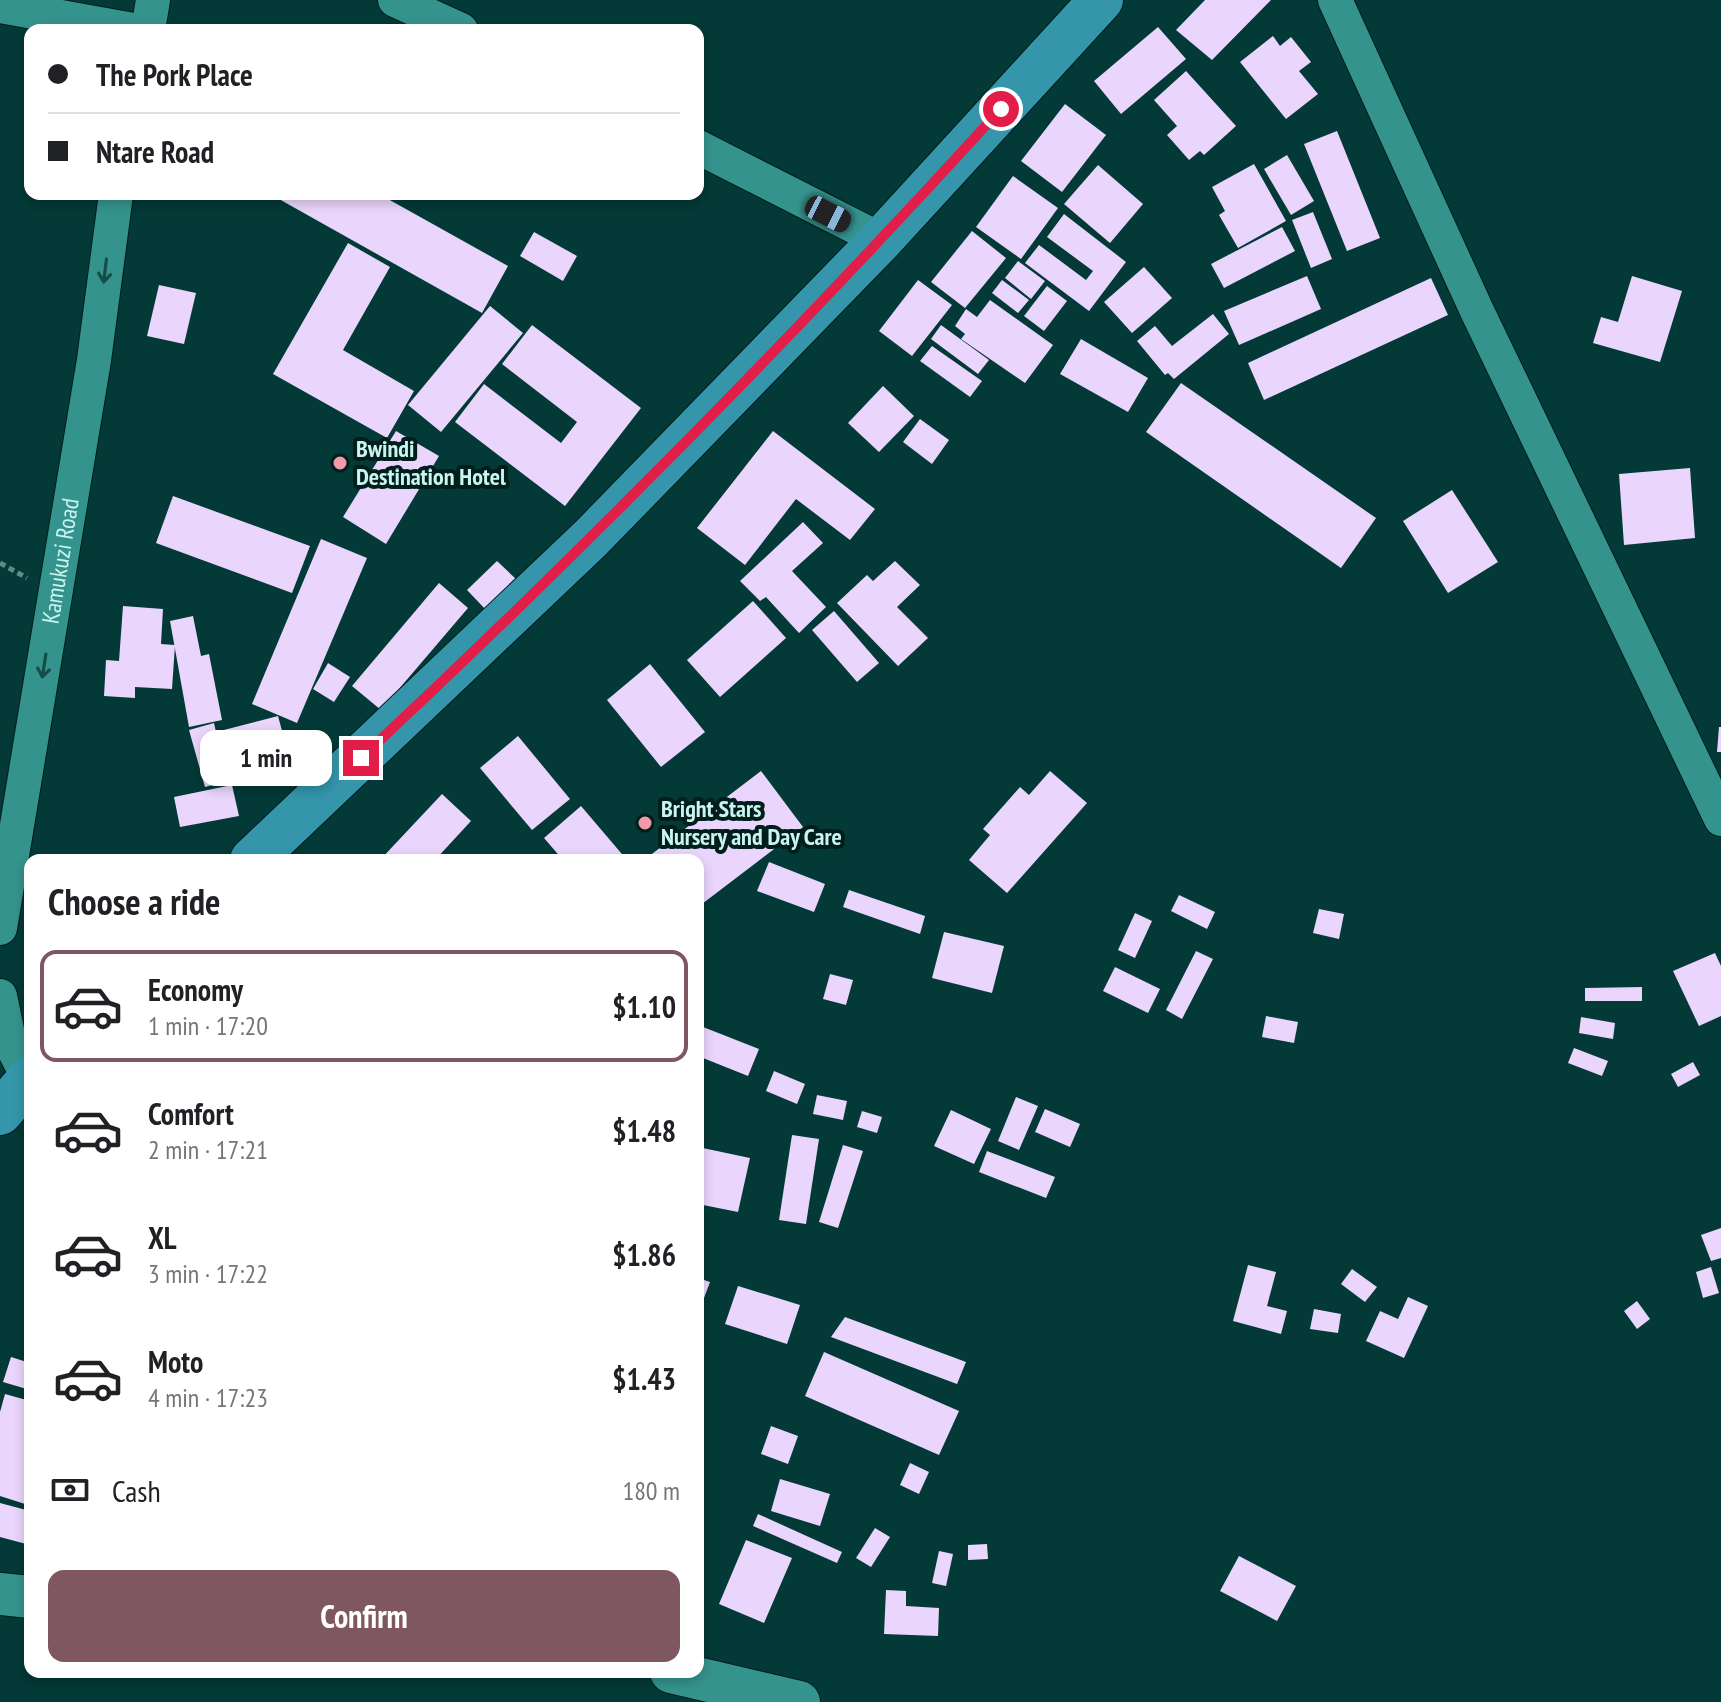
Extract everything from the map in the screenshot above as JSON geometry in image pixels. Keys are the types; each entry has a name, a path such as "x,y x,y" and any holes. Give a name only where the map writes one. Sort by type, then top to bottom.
{"main road":[{"path":"258,854 591,538 881,240 1101,0"},
{"path":"0,1113 24,1086"}],"street":[{"path":"149,24 153,0"},
{"path":"395,0 448,24"},
{"path":"1335,0 1477,311 1721,819"},
{"path":"0,6 100,24"},
{"path":"704,150 881,240"},
{"name":"Kamukuzi Road","path":"0,928 94,360 115,200"},
{"path":"0,996 9,1040 24,1068"},
{"path":"0,1594 24,1596"},
{"path":"697,1678 799,1702"}],"building":[{"path":"1205,0 1271,0 1212,60 1176,30"},
{"path":"1158,27 1186,59 1121,114 1094,81"},
{"path":"1273,36 1280,46 1291,37 1311,62 1299,71 1318,94 1286,119 1240,62"},
{"path":"1186,71 1236,126 1204,155 1200,151 1189,160 1167,135 1177,126 1154,100"},
{"path":"1065,104 1106,135 1062,192 1021,161"},
{"path":"1337,131 1380,238 1347,251 1304,144"},
{"path":"1287,155 1314,201 1291,215 1264,169"},
{"path":"1254,164 1286,221 1238,248 1219,215 1225,211 1212,187"},
{"path":"1098,165 1143,204 1110,243 1064,204"},
{"path":"1013,176 1058,208 1021,259 976,227"},
{"path":"281,200 390,200 508,266 482,313"},
{"path":"1313,212 1332,259 1311,268 1292,220"},
{"path":"1064,214 1126,262 1089,311 1025,263 1039,245 1086,280 1093,271 1047,237"},
{"path":"1282,227 1295,251 1224,288 1211,264"},
{"path":"972,231 1006,258 965,308 931,282"},
{"path":"534,232 577,256 563,281 520,256"},
{"path":"348,243 390,267 343,350 414,391 387,438 273,374"},
{"path":"1018,261 1045,281 1031,299 1005,278"},
{"path":"1144,267 1172,298 1132,333 1104,302"},
{"path":"1307,276 1321,309 1239,345 1224,311"},
{"path":"1632,276 1682,291 1660,362 1593,343 1601,317 1618,322"},
{"path":"1431,278 1448,315 1264,400 1248,363"},
{"path":"918,280 952,305 912,356 879,331"},
{"path":"1002,280 1029,300 1018,313 992,293"},
{"path":"159,285 196,293 184,344 147,336"},
{"path":"1047,286 1067,301 1044,331 1024,316"},
{"path":"990,300 1053,345 1025,383 961,339 965,334 955,326 966,309 977,317"},
{"path":"490,306 523,333 441,432 408,405"},
{"path":"1213,314 1229,334 1174,379 1168,373 1165,375 1137,341 1155,326 1172,346"},
{"path":"532,325 641,408 565,506 455,422 484,384 561,443 577,422 502,364"},
{"path":"941,325 989,360 978,374 931,339"},
{"path":"1081,339 1148,378 1128,412 1060,374"},
{"path":"932,346 982,381 970,397 920,361"},
{"path":"1181,383 1376,518 1341,568 1146,432"},
{"path":"883,386 914,416 879,452 848,423"},
{"path":"920,419 949,440 932,464 903,442"},
{"path":"396,431 439,456 386,544 343,517"},
{"path":"773,431 875,509 850,540 796,499 745,565 697,528"},
{"path":"1690,468 1695,538 1624,545 1619,474"},
{"path":"1452,490 1498,562 1448,593 1403,521"},
{"path":"173,496 310,546 292,593 156,543"},
{"path":"803,522 823,543 792,571 826,607 799,633 766,597 760,601 740,581"},
{"path":"321,539 367,558 297,723 252,704"},
{"path":"497,561 517,580 487,611 467,590"},
{"path":"895,561 920,585 897,607 928,638 898,666 837,603 867,575 873,581"},
{"path":"439,583 468,608 381,710 352,686"},
{"path":"753,601 786,638 720,697 687,660"},
{"path":"123,606 163,609 161,644 175,645 172,689 135,687 135,698 104,696 106,660 119,661"},
{"path":"834,611 879,663 857,682 812,630"},
{"path":"193,616 201,656 209,654 222,720 189,727 170,621"},
{"path":"328,663 350,677 334,702 313,689"},
{"path":"650,664 705,732 661,767 607,700"},
{"path":"278,716 291,764 205,787 189,730 214,723 216,732"},
{"path":"1719,727 1721,752 1717,752"},
{"path":"518,736 570,799 532,830 480,768"},
{"path":"761,771 803,827 704,902 704,854 652,854"},
{"path":"1050,771 1087,803 1007,893 969,860 990,835 983,829 1020,787 1029,795"},
{"path":"232,785 239,816 180,827 174,797"},
{"path":"442,794 471,821 441,854 386,854"},
{"path":"581,806 622,854 558,854 544,838"},
{"path":"769,862 825,884 814,912 757,891"},
{"path":"849,890 925,916 920,934 843,907"},
{"path":"1179,895 1215,912 1207,929 1171,911"},
{"path":"1319,909 1344,914 1339,939 1313,933"},
{"path":"1135,913 1152,921 1135,958 1118,950"},
{"path":"944,932 1004,946 992,993 932,978"},
{"path":"1196,951 1213,959 1182,1019 1166,1010"},
{"path":"1715,953 1721,966 1721,1016 1699,1026 1673,971"},
{"path":"1115,967 1160,989 1148,1013 1103,991"},
{"path":"830,974 853,980 846,1005 823,999"},
{"path":"1642,987 1642,1001 1585,1001 1585,988"},
{"path":"1266,1016 1298,1022 1294,1043 1262,1037"},
{"path":"1581,1017 1615,1023 1613,1039 1579,1033"},
{"path":"704,1027 759,1049 748,1076 704,1058"},
{"path":"1574,1048 1608,1061 1602,1076 1568,1063"},
{"path":"1693,1062 1700,1075 1678,1087 1671,1074"},
{"path":"774,1071 805,1084 797,1104 766,1091"},
{"path":"817,1095 847,1101 843,1120 813,1114"},
{"path":"1016,1097 1038,1106 1019,1150 998,1141"},
{"path":"1045,1109 1080,1124 1070,1147 1035,1132"},
{"path":"951,1110 991,1129 974,1164 934,1146"},
{"path":"862,1111 882,1117 877,1133 857,1127"},
{"path":"792,1135 819,1139 806,1224 779,1220"},
{"path":"843,1145 863,1151 838,1228 819,1222"},
{"path":"704,1148 750,1158 738,1212 704,1205"},
{"path":"987,1151 1055,1177 1046,1198 979,1172"},
{"path":"1721,1228 1721,1258 1711,1261 1701,1235"},
{"path":"1248,1265 1276,1272 1267,1306 1287,1311 1281,1334 1233,1321"},
{"path":"1711,1267 1719,1293 1703,1298 1696,1272"},
{"path":"1352,1269 1377,1287 1365,1302 1341,1284"},
{"path":"704,1280 710,1282 704,1298"},
{"path":"738,1286 800,1305 787,1344 725,1324"},
{"path":"1408,1297 1428,1306 1404,1358 1366,1341 1380,1311 1398,1319"},
{"path":"1637,1301 1650,1319 1637,1329 1624,1311"},
{"path":"1314,1309 1341,1314 1338,1333 1310,1329"},
{"path":"845,1317 966,1362 957,1384 831,1337"},
{"path":"824,1352 959,1411 939,1455 805,1396"},
{"path":"11,1357 24,1361 24,1388 3,1382"},
{"path":"5,1394 24,1399 24,1504 0,1496 0,1412"},
{"path":"771,1426 798,1436 788,1464 761,1454"},
{"path":"910,1463 929,1472 919,1494 900,1485"},
{"path":"780,1479 830,1494 820,1526 771,1511"},
{"path":"0,1503 24,1509 24,1543 0,1537"},
{"path":"758,1514 842,1552 837,1563 753,1526"},
{"path":"875,1528 890,1537 871,1567 856,1558"},
{"path":"746,1540 792,1558 764,1623 719,1604"},
{"path":"987,1544 988,1559 968,1560 968,1545"},
{"path":"939,1551 953,1554 946,1586 932,1583"},
{"path":"1239,1556 1296,1586 1277,1621 1220,1591"},
{"path":"886,1590 906,1591 906,1606 939,1608 938,1636 884,1634"}],"place":[{"name":"Bwindi Destination Hotel","path":"340,463"},
{"name":"Bright Stars Nursery and Day Care","path":"645,823"}],"route":[{"path":"361,758 591,538 881,240 1001,109"}]}
